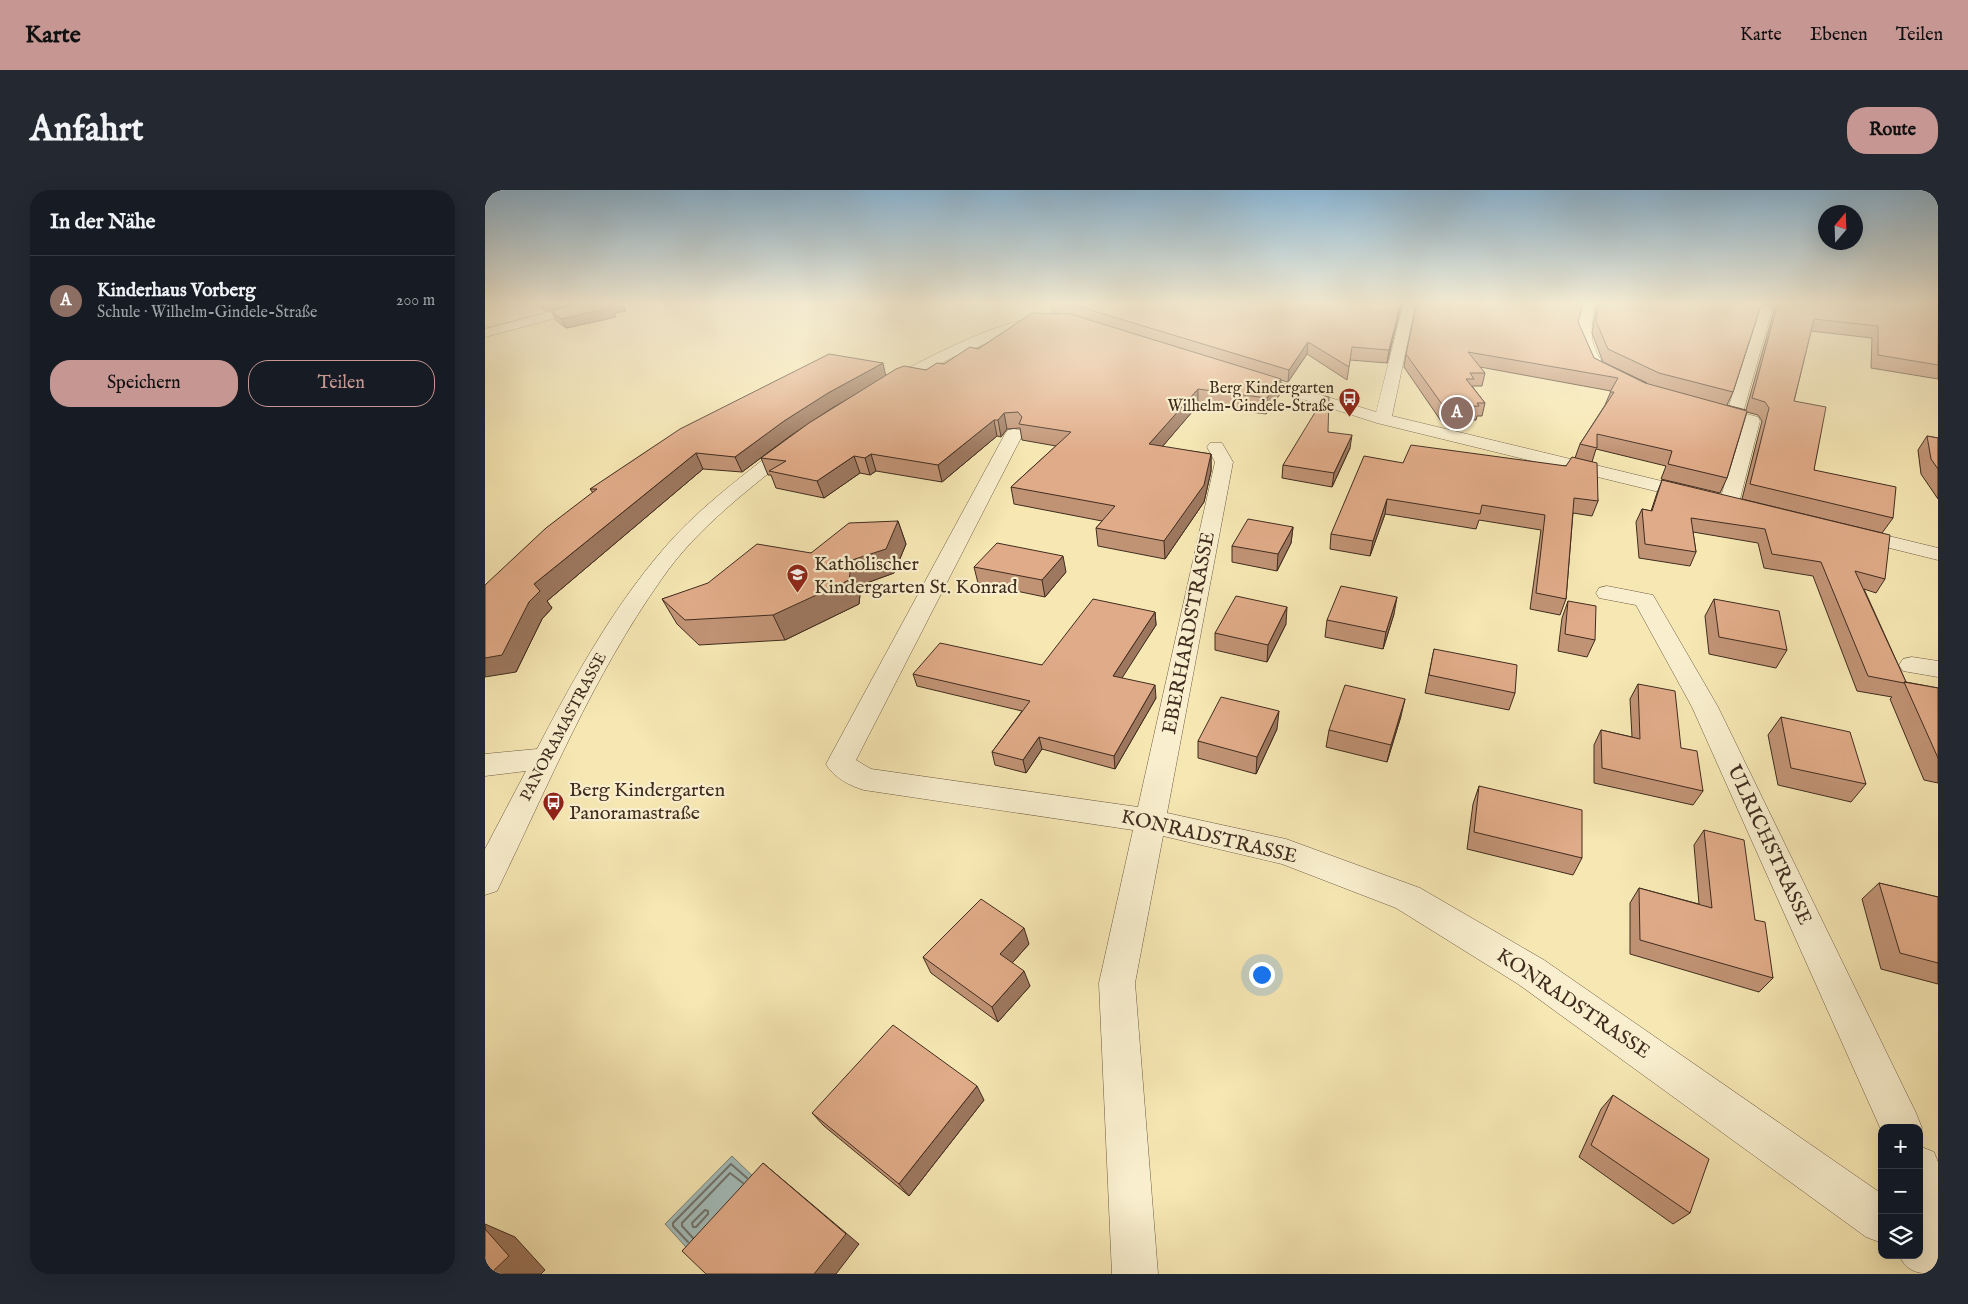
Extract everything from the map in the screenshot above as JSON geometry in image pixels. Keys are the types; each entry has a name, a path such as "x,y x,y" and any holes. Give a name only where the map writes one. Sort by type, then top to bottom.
{"street":[{"path":"872,394 894,380 952,353"},
{"path":"1383,418 1398,353"},
{"path":"1591,353 1596,366 1613,374"},
{"path":"1734,415 1754,353"},
{"path":"1232,371 1383,418 1748,507"},
{"path":"1717,410 1752,421 1729,503"},
{"name":"PANORAMASTRASSE","path":"485,881 587,678 652,576 684,539 720,504 748,479 808,434"},
{"name":"KONRADSTRASSE","path":"1014,434 840,764 864,779 1151,820 1286,852 1408,898 1531,972 1878,1218"},
{"name":"EBERHARDSTRASSE","path":"1135,1274 1117,983 1223,462 1216,447"},
{"path":"1833,528 1938,554"},
{"name":"ULRICHSTRASSE","path":"1607,593 1645,600 1705,707 1899,1124"},
{"path":"1912,664 1938,668"},
{"path":"485,765 546,758"},
{"path":"1920,1169 1938,1228"},
{"path":"1923,1251 1938,1261"}],"water":[{"path":"732,1156 761,1184 694,1256 665,1224"}],"building":[{"path":"961,353 1195,353 1281,379 1267,398 1198,389 1149,444 1211,454 1204,485 1164,541 1096,528 1115,506 1011,487 1071,432 1019,424 1022,417 1018,412 1004,413 998,420 994,420 938,465 871,454 865,458 854,456 817,481 769,471 786,461 761,458 809,423 896,369 904,366 926,370 937,363 944,364"},
{"path":"1231,353 1301,353 1289,370"},
{"path":"1325,353 1351,353 1349,367"},
{"path":"1468,353 1485,373 1470,373 1474,379 1466,379 1485,403 1477,403 1479,406 1444,407 1406,354"},
{"path":"1471,353 1592,353 1594,358 1645,383 1747,411 1727,478 1668,464 1672,451 1597,434 1597,448 1580,444 1614,392 1610,392 1618,378"},
{"path":"1616,353 1746,353 1733,392 1659,373"},
{"path":"1764,353 1806,353 1794,401 1826,407 1814,470 1896,487 1893,518 1750,484 1769,408 1765,402 1752,398"},
{"path":"1878,353 1938,353 1938,365 1878,355"},
{"path":"829,354 883,363 828,393 784,421 735,457 696,453 534,584 540,591 529,602 502,655 485,658 485,585 546,528 597,489 590,489 680,429"},
{"path":"1325,396 1329,397 1328,432 1352,435 1334,473 1283,465"},
{"path":"1927,436 1938,438 1938,469 1931,459"},
{"path":"1411,445 1566,466 1572,457 1597,463 1598,501 1574,498 1566,599 1536,593 1545,515 1482,505 1480,514 1387,499 1373,541 1331,534 1364,456 1403,463"},
{"path":"1662,480 1890,535 1885,579 1855,571 1906,682 1868,676 1821,562 1772,554 1765,529 1691,518 1696,552 1645,544 1642,509 1652,511"},
{"path":"1248,519 1293,527 1278,554 1232,546"},
{"path":"898,521 886,549 852,560 849,580 773,615 685,620 662,599 708,583 757,544 811,553 849,523"},
{"path":"997,543 1063,556 1042,580 974,567"},
{"path":"1341,586 1397,597 1386,632 1327,620"},
{"path":"1236,596 1287,607 1268,645 1215,633"},
{"path":"1093,599 1155,612 1113,676 1155,685 1114,756 1039,737 1023,760 992,752 1030,701 913,674 940,643 1042,665"},
{"path":"1714,599 1779,611 1787,650 1719,637"},
{"path":"1568,601 1596,606 1595,640 1565,634"},
{"path":"1434,649 1517,665 1515,693 1429,675"},
{"path":"1904,682 1938,688 1938,758"},
{"path":"1638,684 1675,691 1681,748 1697,751 1703,791 1602,768 1601,730 1640,739"},
{"path":"1345,685 1405,699 1391,745 1329,730"},
{"path":"1221,697 1279,711 1257,757 1198,741"},
{"path":"1781,717 1850,732 1866,784 1791,768"},
{"path":"1479,786 1582,810 1582,858 1474,832"},
{"path":"1704,830 1744,840 1755,920 1765,922 1773,978 1640,940 1639,888 1712,908"},
{"path":"1879,883 1938,897 1938,963 1900,953"},
{"path":"981,899 1024,928 1000,954 1024,971 992,1007 923,957"},
{"path":"893,1025 977,1086 899,1184 812,1113"},
{"path":"1613,1095 1709,1159 1690,1213 1591,1145"},
{"path":"763,1163 846,1234 814,1274 706,1274 682,1251"},
{"path":"485,1229 509,1256 490,1274 485,1274"}],"place":[{"name":"Kinderhaus Vorberg","path":"1457,413"},
{"name":"Berg Kindergarten Wilhelm-Gindele-Straße","path":"1350,417"},
{"name":"Katholischer Kindergarten St. Konrad","path":"798,594"},
{"name":"Berg Kindergarten Panoramastraße","path":"553,821"}]}
